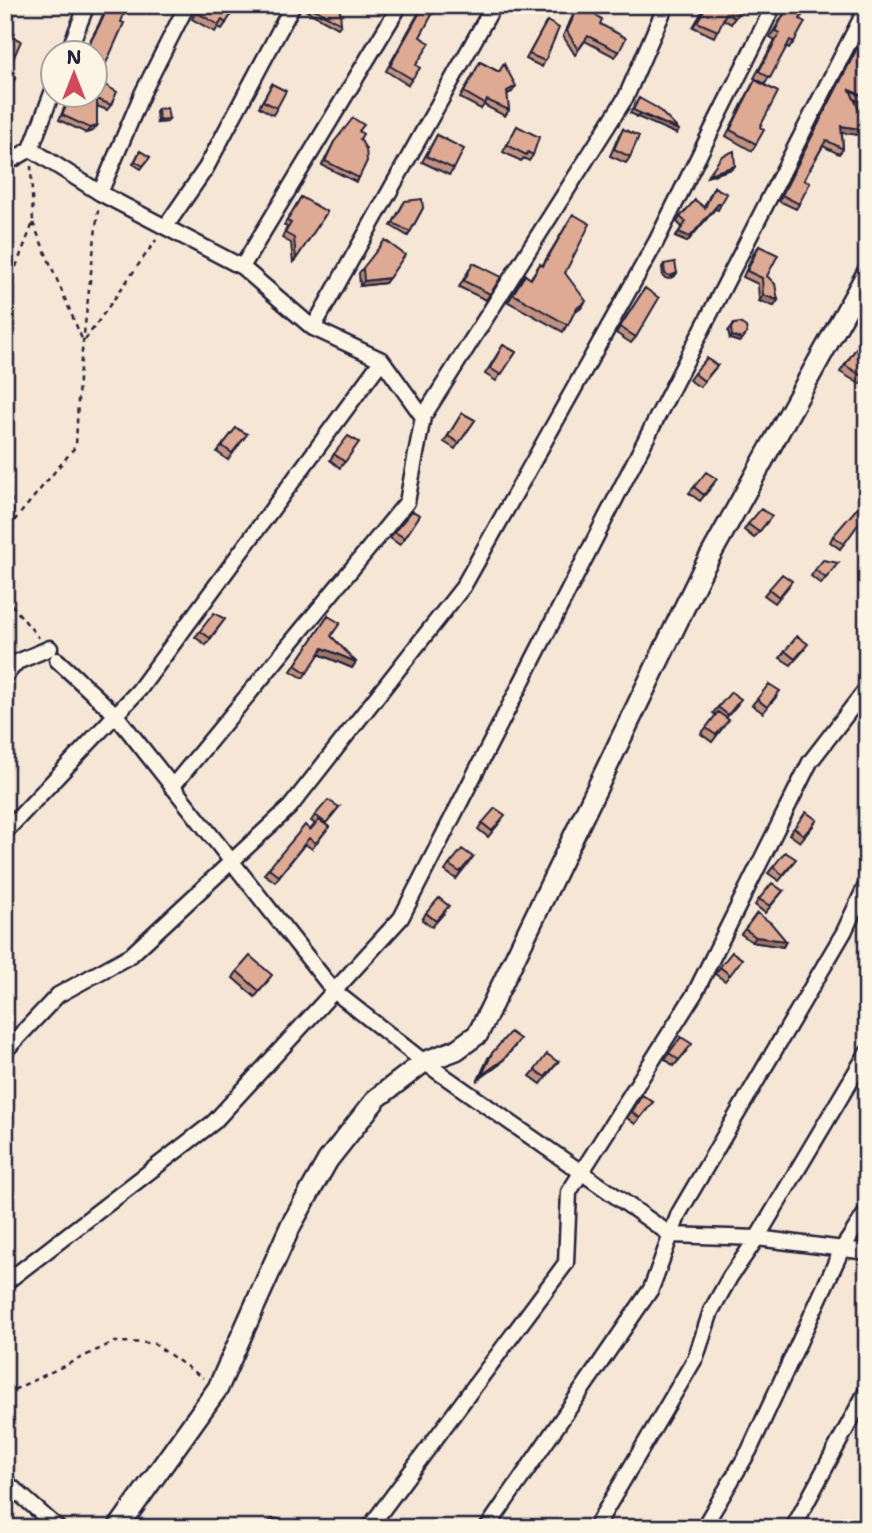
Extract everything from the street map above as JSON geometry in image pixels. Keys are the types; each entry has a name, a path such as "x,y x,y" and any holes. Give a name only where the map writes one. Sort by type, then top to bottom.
{"street":[{"path":"74,38 87,5"},
{"path":"100,193 143,92 187,5"},
{"path":"166,226 206,168 293,5"},
{"path":"242,267 400,5"},
{"path":"313,328 494,5"},
{"path":"172,787 407,502 423,416 626,97 666,5"},
{"path":"5,1051 58,995 131,955 290,807 463,587 656,242 774,5"},
{"path":"5,1283 214,1122 401,918 867,7"},
{"path":"5,164 31,149 46,108"},
{"path":"31,149 100,193 242,267 313,328 382,360 423,416"},
{"path":"118,1528 218,1388 291,1225 328,1160 377,1098 424,1062 456,1050 478,1034 492,1010 703,569 867,273"},
{"path":"5,832 139,690 382,360"},
{"path":"5,676 17,662 52,653 116,715 334,991 424,1062 671,1235 757,1238 867,1252"},
{"path":"369,1528 566,1263 569,1192 695,993 810,762 867,688"},
{"path":"487,1528 651,1289 679,1213 844,932 867,883"},
{"path":"595,1528 696,1357 711,1311 867,1053"},
{"path":"703,1528 749,1451 842,1249 867,1211"},
{"path":"793,1528 867,1390"},
{"path":"5,1481 58,1528"}],"path":[{"path":"31,149 33,223 83,342"},
{"path":"14,521 76,446 83,342 100,193"},
{"path":"5,295 33,223"},
{"path":"83,342 166,226"},
{"path":"5,448 14,521 5,567"},
{"path":"5,597 52,653"},
{"path":"5,1394 114,1342 153,1343 218,1388"}],"building":[{"path":"108,5 125,5 121,22 124,23 108,59 108,38 92,38"},
{"path":"200,5 231,5 235,8 226,23 222,20 219,25 196,12"},
{"path":"308,5 335,5 340,10 341,24"},
{"path":"424,5 435,9 420,37 430,43 416,65 420,68 412,79 390,66"},
{"path":"579,5 600,7 596,16 602,19 600,24 626,38 619,52 588,36 578,50 567,31"},
{"path":"707,5 742,5 735,18 726,13 718,31 697,22"},
{"path":"789,5 808,5 800,19 805,22 794,42 790,40 770,78 759,71 780,33 775,31"},
{"path":"547,21 559,28 545,61 529,54"},
{"path":"867,29 867,98 850,90 867,130 841,126 843,149 826,140 804,180 810,183 799,204 782,195"},
{"path":"5,33 21,41 10,66 5,64"},
{"path":"480,62 499,72 504,64 516,86 507,91 509,110 487,100 485,104 464,92"},
{"path":"5,71 16,77 9,90 5,88"},
{"path":"755,80 778,92 760,127 764,130 756,144 730,130"},
{"path":"272,84 286,91 277,108 263,101"},
{"path":"108,87 117,92 111,105 108,104"},
{"path":"639,98 657,108 679,130 633,110"},
{"path":"65,108 97,108 97,126 90,128 62,115"},
{"path":"167,108 169,119 159,120 158,109"},
{"path":"353,118 364,125 359,131 363,134 360,139 366,149 367,161 359,178 325,161 334,142"},
{"path":"517,126 539,137 533,155 528,152 526,155 507,145"},
{"path":"623,129 639,136 630,157 614,149"},
{"path":"437,135 464,149 454,169 426,156"},
{"path":"140,151 150,157 143,166 135,161"},
{"path":"734,151 735,166 709,174 722,156"},
{"path":"714,187 727,194 721,204 719,203 690,237 679,232 686,222 680,217 695,200 705,208"},
{"path":"301,197 327,212 296,259 294,238 285,233 291,223 287,221"},
{"path":"422,199 423,208 410,232 393,223 405,201"},
{"path":"573,214 590,224 565,273 586,301 576,309 568,325 513,294 525,275 531,279 540,264 543,266"},
{"path":"385,240 405,255 389,278 364,281 363,268"},
{"path":"759,246 778,255 767,276 775,284 778,300 763,295 762,278 747,271"},
{"path":"675,262 677,273 670,276 665,274 664,264"},
{"path":"473,263 501,277 490,294 464,281"},
{"path":"645,288 659,298 636,337 620,327"},
{"path":"740,323 746,327 747,333 742,339 732,336 731,328"},
{"path":"503,345 516,352 501,375 490,368"},
{"path":"857,347 867,353 865,378 845,365"},
{"path":"707,358 717,366 704,381 694,373"},
{"path":"462,413 475,420 459,443 448,436"},
{"path":"236,428 247,434 232,453 222,446"},
{"path":"348,436 359,442 345,462 334,454"},
{"path":"706,472 717,479 704,495 694,487"},
{"path":"865,499 867,512 844,544 833,536"},
{"path":"761,509 772,516 759,532 748,524"},
{"path":"412,511 420,515 405,538 394,532"},
{"path":"823,560 838,563 826,578 815,570"},
{"path":"782,574 792,581 779,597 769,589"},
{"path":"214,613 225,619 210,638 200,631"},
{"path":"328,616 340,623 331,636 356,662 323,648 307,673 295,665"},
{"path":"797,636 808,644 795,659 785,651"},
{"path":"769,684 780,691 767,707 757,699"},
{"path":"731,692 741,699 728,715 718,707"},
{"path":"718,712 729,720 716,735 706,728"},
{"path":"328,800 339,807 326,823 315,815"},
{"path":"495,808 505,815 492,831 482,823"},
{"path":"806,812 817,820 804,835 794,828"},
{"path":"319,820 329,827 316,843 309,838 279,876 269,868 305,825 310,830"},
{"path":"462,849 473,857 460,872 449,865"},
{"path":"785,852 796,859 783,875 773,867"},
{"path":"772,883 783,891 770,906 759,899"},
{"path":"439,898 449,906 436,921 426,913"},
{"path":"757,913 771,923 786,941 756,937 745,929"},
{"path":"732,952 742,959 730,975 720,967"},
{"path":"250,956 272,975 259,991 237,971"},
{"path":"510,1032 520,1039 504,1059 482,1075 492,1053"},
{"path":"681,1037 692,1044 679,1060 669,1053"},
{"path":"547,1054 558,1062 545,1077 535,1070"},
{"path":"642,1095 653,1102 640,1118 632,1112"}]}
